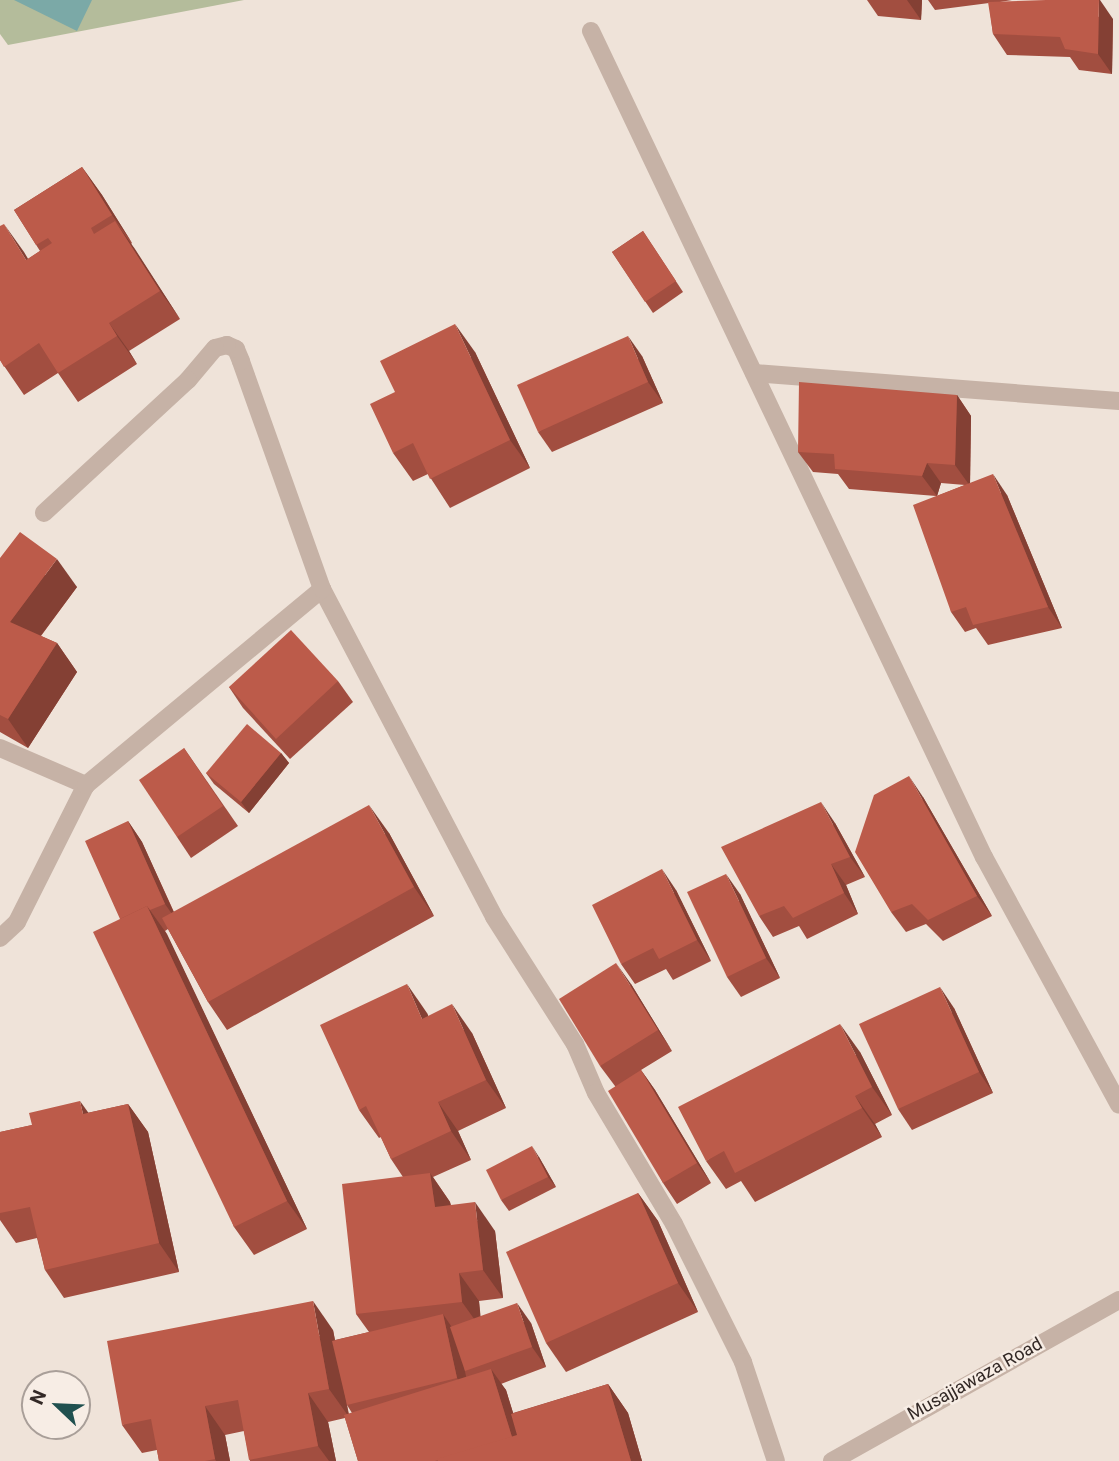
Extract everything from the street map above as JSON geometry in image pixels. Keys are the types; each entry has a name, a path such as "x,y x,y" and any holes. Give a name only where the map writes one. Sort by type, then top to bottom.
{"street":[{"path":"591,31 984,857 1119,1105"},
{"path":"44,513 188,380 215,348 227,345 236,349 322,589 494,917 575,1044 596,1093 674,1224 743,1362 776,1461"},
{"path":"754,373 1119,401"},
{"path":"0,938 17,922 86,785 322,589"},
{"path":"0,748 86,785"},
{"name":"Musajjawaza Road","path":"832,1461 1119,1300"}],"green space":[{"path":"0,0 244,0 8,45 0,34"}],"water":[{"path":"14,0 92,0 77,31"}],"building":[{"path":"1099,0 1098,54 1065,49 1060,37 993,34 988,2"},
{"path":"82,167 112,215 91,228 94,234 115,221 160,291 109,323 117,336 58,373 39,343 4,367 0,360 0,226 4,224 26,260 52,243 48,238 36,245 14,210"},
{"path":"643,231 676,281 645,302 612,252"},
{"path":"455,324 510,440 430,479 413,443 393,453 370,404 395,392 380,361"},
{"path":"628,336 648,382 538,432 517,385"},
{"path":"799,382 957,395 955,465 927,463 922,476 835,469 834,454 798,452"},
{"path":"993,474 1048,607 973,625 966,607 951,612 913,505"},
{"path":"20,532 57,559 10,622 57,643 8,719 0,715 0,558"},
{"path":"291,630 338,681 276,739 229,687"},
{"path":"247,724 281,753 241,802 206,773"},
{"path":"184,748 223,806 177,837 139,780"},
{"path":"909,776 977,896 928,920 912,904 891,912 855,852 874,795"},
{"path":"821,802 850,857 831,864 844,893 793,918 784,906 759,916 721,847"},
{"path":"369,805 414,887 208,1002 162,918"},
{"path":"128,821 165,904 150,910 147,906 120,919 85,841"},
{"path":"662,869 697,940 659,959 653,948 621,964 592,905"},
{"path":"726,874 766,958 727,977 687,892"},
{"path":"147,906 287,1201 234,1227 93,932"},
{"path":"616,963 658,1030 600,1066 559,999"},
{"path":"407,984 422,1019 452,1004 486,1080 438,1102 451,1131 391,1159 366,1106 359,1110 320,1025"},
{"path":"940,987 979,1072 898,1109 859,1024"},
{"path":"840,1024 872,1087 855,1096 862,1108 735,1173 724,1151 706,1161 678,1107"},
{"path":"641,1070 697,1163 663,1183 608,1091"},
{"path":"80,1101 83,1114 128,1104 159,1243 45,1270 30,1207 0,1213 0,1132 32,1125 29,1113"},
{"path":"532,1146 548,1177 501,1200 486,1170"},
{"path":"430,1173 435,1207 475,1202 483,1270 459,1273 462,1302 356,1314 342,1184"},
{"path":"638,1193 678,1283 546,1343 506,1252"},
{"path":"313,1301 329,1389 308,1393 318,1446 249,1460 238,1400 205,1406 215,1459 159,1461 151,1419 122,1425 107,1341"},
{"path":"517,1303 532,1347 465,1371 450,1327"},
{"path":"443,1314 457,1378 347,1405 332,1341"},
{"path":"491,1369 512,1437 435,1461 358,1461 344,1415"},
{"path":"608,1384 631,1461 437,1459 517,1435 511,1414"}]}
